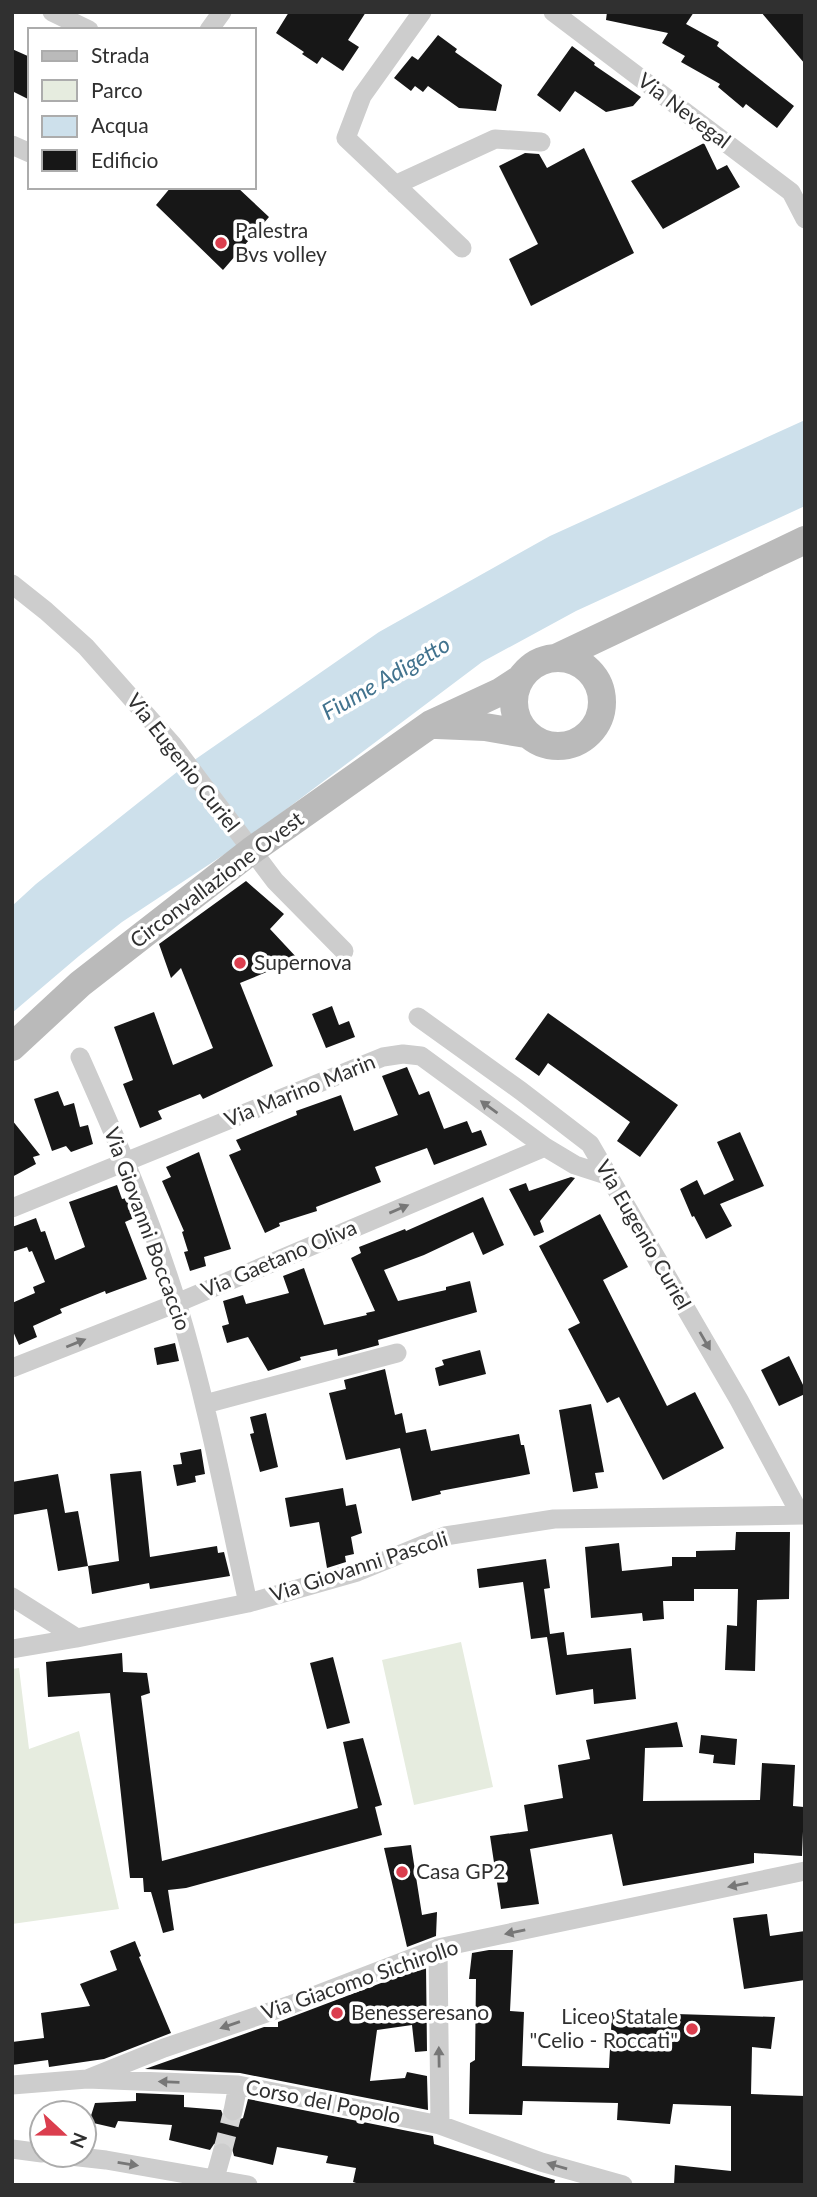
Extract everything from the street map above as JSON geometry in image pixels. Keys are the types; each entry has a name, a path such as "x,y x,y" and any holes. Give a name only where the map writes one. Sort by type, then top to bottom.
{"main road":[{"path":"646,615 622,637 600,670 602,705 599,719 591,732 580,741 552,747 537,742 526,734 517,721 514,693 529,668 556,658 646,615 805,540"},
{"path":"556,658 571,660 584,666 594,677 600,690"},
{"name":"Circonvallazione Ovest","path":"12,1047 80,984 248,847 431,724 500,692 520,679"},
{"path":"431,724 485,727 526,734"}],"street":[{"path":"52,12 85,28"},
{"path":"210,28 222,12"},
{"path":"422,12 362,96 346,138 462,248"},
{"name":"Via Nevegal","path":"553,12 791,191 805,219"},
{"path":"395,185 495,139 541,142"},
{"path":"12,145 28,152"},
{"name":"Via Eugenio Curiel","path":"12,584 47,611 86,647 175,749 248,847 296,904 344,951"},
{"name":"Via Eugenio Curiel","path":"418,1017 522,1091 590,1144 739,1400 802,1515"},
{"name":"Via Marino Marin","path":"12,1208 383,1057 402,1054 421,1056 545,1147 575,1165 609,1177"},
{"name":"Via Giovanni Boccaccio","path":"80,1057 127,1163 177,1303 205,1404 248,1603"},
{"name":"Via Gaetano Oliva","path":"12,1368 177,1303 545,1147"},
{"path":"205,1404 397,1353"},
{"name":"Via Giovanni Pascoli","path":"12,1649 248,1603 357,1572 445,1536 567,1518 802,1515"},
{"path":"12,1597 76,1638"},
{"name":"Via Giacomo Sichirollo","path":"87,2080 164,2048 290,2005 438,1948 805,1871"},
{"path":"438,1948 440,2125"},
{"name":"Corso del Popolo","path":"12,2085 87,2080 238,2085 440,2125 541,2162 623,2185"},
{"path":"233,2111 238,2085"},
{"path":"215,2178 222,2154"},
{"path":"98,2161 248,2185"}],"green space":[{"path":"461,1642 493,1787 414,1805 382,1660"},
{"path":"19,1668 29,1749 79,1731 119,1909 12,1924 12,1669"}],"water":[{"name":"Fiume Adigetto","path":"805,420 805,506 576,611 482,662 240,844 122,922 12,1013 12,906 177,772 379,632 550,536"}],"building":[{"path":"289,12 366,12 348,40 359,47 343,71 322,57 317,64 276,33"},
{"path":"607,12 694,12 686,24 719,42 717,46 794,106 777,128 746,104 743,108 718,87 720,84 681,62 685,56 662,43 668,33 606,20"},
{"path":"761,12 805,12 805,64"},
{"path":"438,35 457,49 455,52 502,85 496,111 459,108 428,86 423,92 415,86 411,91 394,78 412,56 418,60"},
{"path":"572,46 595,63 594,65 641,97 633,106 606,112 575,91 560,112 537,95"},
{"path":"12,49 28,56 28,99 12,91"},
{"path":"704,143 717,170 727,165 740,187 663,229 631,181"},
{"path":"584,148 634,253 531,306 509,259 538,244 499,166 525,153 539,154 547,168"},
{"name":"Palestra Bvs volley","path":"169,189 239,189 269,217 223,270 156,205"},
{"path":"246,881 284,914 270,929 298,959 240,983 273,1066 203,1099 200,1094 158,1111 162,1119 140,1128 123,1084 133,1080 114,1027 154,1012 173,1065 213,1048 181,968 171,978 159,944"},
{"path":"332,1006 339,1025 349,1021 355,1037 326,1048 312,1014"},
{"path":"548,1013 678,1105 640,1157 617,1141 630,1122 548,1063 539,1076 515,1059"},
{"path":"407,1067 419,1095 429,1091 444,1129 467,1121 472,1133 481,1130 487,1145 434,1165 427,1148 375,1167 381,1182 316,1207 317,1211 279,1223 280,1226 265,1233 229,1155 241,1150 236,1140 297,1115 296,1111 341,1095 354,1131 398,1115 382,1076"},
{"path":"58,1091 64,1106 74,1103 80,1127 88,1125 93,1144 71,1152 66,1146 52,1151 34,1099"},
{"path":"12,1120 40,1155 33,1157 36,1164 12,1177"},
{"path":"740,1132 764,1186 720,1204 732,1226 706,1239 694,1216 692,1217 680,1189 697,1180 704,1195 734,1180 717,1142"},
{"path":"199,1152 231,1249 204,1257 206,1266 190,1271 184,1252 188,1251 182,1232 184,1231 162,1181 171,1177 166,1167"},
{"path":"575,1178 540,1221 544,1232 534,1236 509,1189 526,1183 529,1191"},
{"path":"117,1185 122,1199 127,1198 134,1218 125,1222 147,1279 106,1294 105,1291 60,1309 62,1313 33,1326 37,1337 19,1345 12,1329 12,1303 35,1293 33,1287 45,1282 32,1251 29,1252 27,1247 12,1252 12,1227 36,1218 41,1232 45,1231 55,1260 85,1247 69,1202"},
{"path":"483,1197 504,1245 483,1255 473,1232 384,1270 398,1301 446,1290 446,1287 470,1281 477,1312 378,1340 379,1345 338,1356 337,1349 300,1357 301,1360 268,1371 248,1337 227,1343 222,1326 229,1324 223,1301 243,1295 246,1304 289,1293 283,1276 304,1268 324,1325 375,1311 351,1258 361,1253 359,1247 405,1229 406,1231"},
{"path":"600,1214 628,1267 603,1280 667,1406 695,1392 724,1448 663,1480 619,1397 607,1403 568,1329 580,1323 539,1246"},
{"path":"175,1343 179,1361 157,1365 154,1348"},
{"path":"480,1350 486,1374 439,1386 435,1368 444,1365 442,1360"},
{"path":"789,1356 805,1394 779,1406 761,1370"},
{"path":"385,1369 395,1415 402,1413 406,1433 426,1429 431,1451 519,1434 530,1474 440,1491 441,1494 412,1501 400,1448 346,1460 329,1393 346,1389 344,1380"},
{"path":"591,1404 604,1472 595,1473 598,1488 573,1492 559,1410"},
{"path":"266,1413 278,1467 260,1472 250,1434 254,1433 250,1417"},
{"path":"201,1449 205,1474 195,1476 196,1482 177,1486 173,1465 182,1464 180,1453"},
{"path":"141,1471 150,1557 217,1546 218,1553 224,1552 230,1576 150,1589 149,1583 92,1594 88,1566 119,1561 110,1474"},
{"path":"58,1474 65,1513 78,1511 88,1566 58,1571 47,1509 12,1515 12,1482"},
{"path":"343,1488 346,1506 356,1504 362,1533 351,1537 354,1554 345,1556 346,1562 327,1568 319,1522 290,1527 285,1498"},
{"path":"736,1532 790,1532 789,1599 757,1600 755,1671 725,1670 727,1625 737,1626 738,1589 694,1589 694,1601 663,1601 664,1619 643,1621 642,1613 591,1618 585,1547 619,1543 622,1571 672,1566 672,1557 696,1557 696,1551 735,1550"},
{"path":"546,1559 550,1588 544,1589 550,1634 564,1632 567,1655 631,1648 636,1699 594,1704 593,1689 556,1695 547,1637 531,1639 523,1582 479,1588 477,1569"},
{"path":"122,1653 123,1672 147,1673 150,1693 141,1696 162,1861 358,1808 343,1742 363,1738 382,1805 375,1807 382,1835 186,1888 168,1890 174,1930 163,1933 151,1892 144,1892 143,1878 130,1878 110,1693 48,1697 46,1662"},
{"path":"333,1657 350,1723 327,1729 310,1663"},
{"path":"677,1722 683,1747 645,1748 643,1801 760,1800 762,1763 795,1765 793,1806 804,1807 802,1856 754,1853 754,1863 623,1886 612,1834 530,1849 539,1904 501,1909 490,1836 528,1831 524,1805 563,1798 558,1765 590,1759 586,1740"},
{"path":"701,1735 737,1739 735,1765 713,1763 714,1755 699,1753"},
{"name":"Casa GP2","path":"411,1845 422,1915 437,1912 436,1936 407,1947 384,1848"},
{"path":"767,1914 770,1936 805,1931 805,1980 744,1989 733,1918"},
{"path":"135,1941 141,1956 139,1957 171,2033 104,2059 49,2067 48,2060 12,2065 12,2042 44,2038 41,2013 90,2006 80,1984 117,1970 110,1951"},
{"name":"Liceo Statale \"Celio - Roccati\"","path":"513,1950 510,2011 524,2012 522,2066 609,2068 612,2012 775,2017 771,2049 752,2047 751,2094 805,2096 805,2185 674,2185 675,2165 731,2171 731,2106 673,2104 670,2124 617,2120 618,2103 523,2101 522,2115 469,2114 470,2063 475,2060 476,1979 469,1979 472,1953"},
{"path":"426,1966 427,2051 415,2052 412,2025 377,2030 370,2081 405,2078 407,2072 427,2076 428,2110 240,2073 145,2069 264,2027 278,2027 278,2022"},
{"path":"136,2093 184,2095 184,2107 221,2110 225,2120 231,2123 243,2118 248,2099 433,2136 434,2144 555,2180 554,2185 362,2185 353,2182 356,2168 326,2163 328,2156 277,2147 273,2165 234,2156 231,2145 225,2141 214,2144 210,2150 169,2140 172,2125 118,2121 115,2128 98,2124 98,2103 136,2101"}],"tunnel":[{"path":"222,2153 233,2111"}],"place":[{"name":"Palestra Bvs volley","path":"221,243"},
{"name":"Supernova","path":"240,963"},
{"name":"Casa GP2","path":"402,1872"},
{"name":"Benesseresano","path":"337,2013"},
{"name":"Liceo Statale \"Celio - Roccati\"","path":"692,2029"}]}
